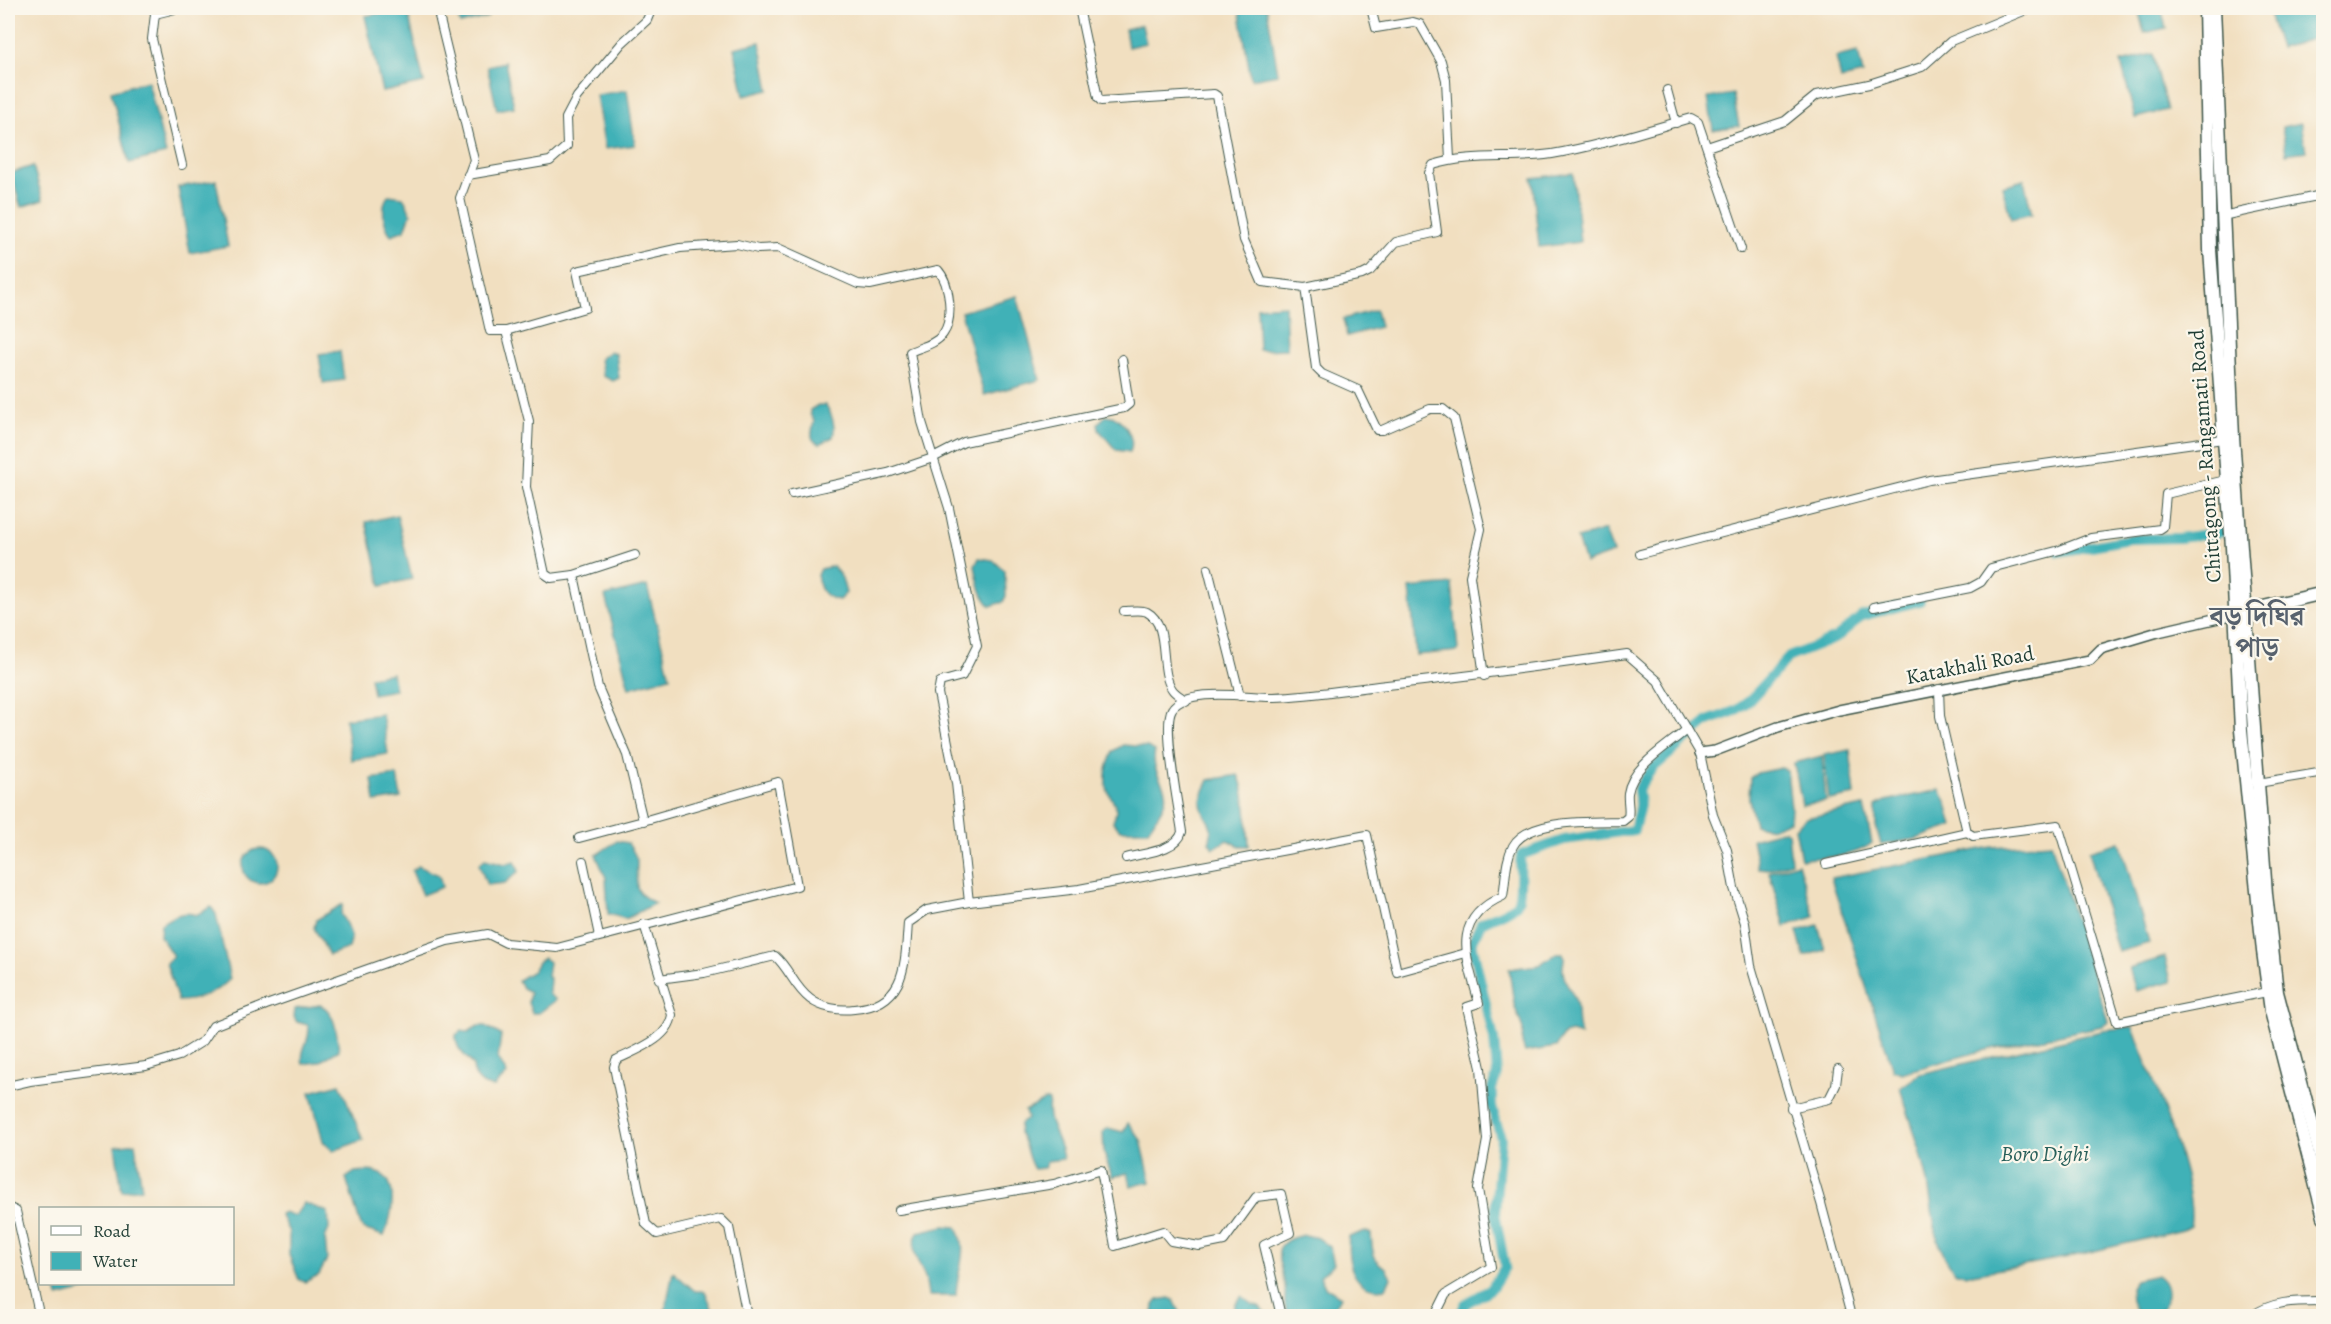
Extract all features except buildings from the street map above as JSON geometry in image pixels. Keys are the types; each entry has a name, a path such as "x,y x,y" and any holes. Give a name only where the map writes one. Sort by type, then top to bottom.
{"main road":[{"name":"Chittagong - Rangamati Road","path":"2205,8 2210,250 2223,439 2231,479"},
{"name":"Chittagong - Rangamati Road","path":"2214,8 2233,438 2231,479 2240,613 2258,783 2266,894 2277,992 2324,1169"},
{"path":"2240,613 2324,593"},
{"name":"Chittagong - Rangamati Road","path":"2240,613 2241,730 2267,992 2324,1216"}],"street":[{"path":"179,8 154,11 153,39 182,165"},
{"path":"437,8 474,160 460,198 490,331 506,330 585,308 577,271 680,248 737,244 758,249 778,248 864,284 938,270 944,276 949,317 945,333 936,341 910,352 922,422 949,508 977,646 962,676 940,682 938,693 956,783 969,902"},
{"path":"468,175 550,161 567,146 567,118 577,97 622,43 647,20 652,8"},
{"path":"1079,8 1098,98 1101,101 1216,95 1244,240 1259,279 1266,284 1305,287 1366,273 1396,242 1437,232 1429,168 1450,159 1497,159 1551,154 1695,119 1707,147 1741,249"},
{"path":"1371,8 1376,28 1413,22 1420,24 1442,61 1446,80 1450,159"},
{"path":"1707,147 1785,121 1817,95 1869,84 1922,67 1951,41 2031,8"},
{"path":"1667,90 1676,123"},
{"path":"2222,216 2317,196"},
{"path":"1305,287 1316,368 1322,374 1358,390 1377,430 1382,430 1430,409 1443,409 1454,418 1481,529 1470,576 1484,676"},
{"path":"506,330 529,421 526,488 545,574 551,578 574,575 635,555"},
{"path":"792,494 888,473 933,458 964,441 1124,408 1129,404 1122,359"},
{"path":"1640,554 1929,480 2223,439"},
{"path":"1874,607 1970,588 1981,582 1991,568 2060,550 2091,538 2160,529 2163,527 2164,495 2231,479"},
{"path":"1208,569 1240,696"},
{"path":"574,575 598,687 627,755 643,821"},
{"path":"1124,611 1145,611 1155,618 1161,637 1166,677 1173,691 1186,701"},
{"name":"Katakhali Road","path":"1700,753 1715,751 1778,727 1939,688 2090,660 2101,649 2158,632 2240,613"},
{"path":"1126,858 1172,845 1180,838 1182,831 1169,737 1172,710 1186,701 1217,695 1274,697 1484,676 1628,654 1658,681 1700,753 1713,815 1727,850 1734,888 1745,923 1751,966 1791,1108 1821,1203 1851,1317"},
{"path":"1939,688 1940,716 1967,832 1973,836 2058,825 2117,1022 2267,992"},
{"path":"1436,1317 1446,1294 1491,1267 1478,1189 1487,1140 1481,1068 1467,1007 1479,1003 1466,953 1466,937 1471,920 1487,903 1503,896 1508,858 1519,837 1534,829 1550,825 1623,821 1628,817 1628,793 1635,778 1648,762 1686,730"},
{"path":"2258,783 2324,772"},
{"path":"8,1086 146,1066 179,1056 203,1041 213,1026 447,941 488,934 506,943 557,948 797,886 778,782 579,838"},
{"path":"1826,864 1967,832"},
{"path":"659,979 704,973 775,956 810,999 826,1007 843,1010 871,1008 886,1000 896,989 906,958 908,923 927,910 969,902 1078,889 1367,835 1397,972 1466,953"},
{"path":"583,861 599,936"},
{"path":"644,924 659,979 672,1015 671,1023 646,1046 616,1060 614,1067 646,1224 657,1234 721,1219 729,1227 747,1317"},
{"path":"1791,1108 1829,1100 1836,1084 1838,1068"},
{"path":"899,1210 1054,1184 1101,1170 1115,1246 1163,1231 1171,1241 1198,1246 1224,1241 1256,1197 1281,1194 1290,1233 1264,1245 1281,1317"},
{"path":"8,1207 16,1210 38,1309 36,1317"},
{"path":"2252,1317 2262,1309 2289,1301 2324,1301"}],"water":[{"path":"407,8 424,83 382,92 365,16"},
{"path":"456,8 485,8 488,17 460,24"},
{"path":"1239,8 1267,8 1278,74 1251,79"},
{"path":"2138,8 2161,8 2166,28 2144,33"},
{"path":"2267,8 2323,8 2323,36 2280,48"},
{"path":"1142,25 1146,43 1128,47 1125,29"},
{"path":"760,42 769,90 744,96 734,48"},
{"path":"1858,52 1863,74 1841,79 1836,57"},
{"path":"2153,54 2167,110 2135,118 2121,62"},
{"path":"505,62 514,107 497,110 487,66"},
{"path":"148,81 166,154 129,163 111,91"},
{"path":"627,90 635,145 605,149 596,95"},
{"path":"1733,94 1739,126 1713,130 1708,98"},
{"path":"2301,123 2306,151 2286,154 2282,127"},
{"path":"33,166 43,200 21,207 11,173"},
{"path":"1573,173 1580,242 1539,247 1532,178"},
{"path":"216,180 228,246 190,253 178,187"},
{"path":"2024,180 2032,214 2011,219 2002,186"},
{"path":"389,195 403,197 411,213 405,230 391,235 384,215 384,204"},
{"path":"1017,296 1040,380 984,395 961,312"},
{"path":"1285,305 1287,349 1259,350 1257,307"},
{"path":"1376,310 1380,327 1347,336 1343,319"},
{"path":"340,351 344,380 323,383 319,354"},
{"path":"610,351 616,354 619,378 613,381 603,376 600,359"},
{"path":"818,405 825,405 830,412 834,429 833,437 820,444 812,437 814,421 810,414 810,410"},
{"path":"1107,415 1118,420 1127,429 1131,440 1130,452 1116,450 1099,430 1098,423"},
{"path":"397,515 412,579 381,586 366,522"},
{"path":"1605,530 1613,553 1585,563 1577,539"},
{"path":"979,558 993,560 1005,571 1006,596 1003,602 991,606 984,598 975,566"},
{"path":"833,566 842,578 846,593 839,600 823,592 817,575 820,569"},
{"path":"1452,584 1458,651 1416,655 1410,588"},
{"path":"647,586 670,677 629,688 605,596"},
{"path":"392,673 395,690 373,694 370,677"},
{"path":"382,714 388,754 351,760 345,719"},
{"path":"1123,745 1147,747 1155,751 1155,766 1166,795 1160,812 1148,830 1120,830 1113,822 1116,806 1107,788 1106,774 1113,751"},
{"path":"1850,750 1855,795 1829,800 1824,755"},
{"path":"1822,756 1826,801 1802,805 1794,763"},
{"path":"1781,768 1787,770 1790,821 1773,828 1755,825 1749,799 1750,778 1757,773"},
{"path":"397,775 401,798 375,802 372,779"},
{"path":"1238,775 1245,799 1249,846 1240,846 1227,840 1214,848 1209,842 1210,825 1203,813 1201,802 1203,794 1209,780"},
{"path":"1940,790 1947,803 1953,826 1916,839 1881,845 1876,826 1876,806 1885,801"},
{"path":"1864,806 1872,843 1857,852 1801,859 1795,828 1806,818"},
{"path":"1785,830 1788,832 1791,862 1771,869 1758,868 1752,839"},
{"path":"617,841 628,843 634,852 637,859 637,887 642,895 655,903 626,919 608,914 606,878 596,855"},
{"path":"2120,842 2149,943 2118,952 2089,851"},
{"path":"2051,843 2108,1021 2102,1026 1981,1051 1902,1073 1893,1070 1831,878 1992,847"},
{"path":"260,849 272,854 277,866 272,878 260,883 248,878 243,866 248,854"},
{"path":"485,859 505,864 515,861 519,871 505,883 487,885 479,864"},
{"path":"1798,863 1814,917 1785,926 1769,872"},
{"path":"418,866 439,875 442,887 422,895 412,871"},
{"path":"343,904 341,914 350,934 349,948 329,955 314,928 316,920"},
{"path":"211,907 216,914 230,979 206,995 178,1001 166,963 173,956 160,936 161,924 177,915 186,913 196,915"},
{"path":"1818,925 1825,950 1804,956 1797,931"},
{"path":"1556,953 1564,955 1564,976 1576,1002 1581,1035 1571,1032 1564,1034 1556,1047 1525,1052 1522,1043 1523,1029 1514,1004 1509,969 1539,965"},
{"path":"2165,957 2171,981 2136,991 2129,968"},
{"path":"544,958 549,962 547,977 550,978 549,994 556,1000 539,1013 532,1013 528,1003 530,992 522,988 518,980 533,971 538,962"},
{"path":"320,1005 333,1018 339,1050 319,1062 303,1064 302,1059 309,1030 308,1025 297,1022 294,1017 295,1009"},
{"path":"478,1026 485,1026 501,1035 498,1058 507,1074 494,1087 489,1087 479,1080 474,1074 473,1065 457,1045 456,1035 461,1031 468,1032"},
{"name":"Boro Dighi","path":"2133,1027 2180,1157 2191,1208 2190,1226 2183,1230 2069,1257 1972,1274 1956,1273 1948,1262 1938,1238 1926,1173 1900,1088 1920,1074 2111,1029"},
{"path":"340,1084 363,1140 333,1151 323,1141 310,1092"},
{"path":"1046,1100 1049,1101 1049,1117 1063,1159 1047,1161 1044,1168 1034,1169 1019,1133 1020,1124 1027,1119 1025,1111"},
{"path":"1128,1123 1141,1140 1151,1182 1131,1186 1128,1173 1112,1177 1104,1153 1103,1132 1108,1128 1123,1132"},
{"path":"135,1143 142,1188 122,1191 115,1146"},
{"path":"355,1172 375,1172 389,1182 392,1200 384,1236 363,1229 360,1223 346,1178"},
{"path":"304,1203 328,1212 329,1229 325,1238 327,1259 319,1275 305,1282 299,1280 289,1255 289,1232 280,1214 284,1212 295,1216"},
{"path":"944,1226 957,1227 961,1236 962,1253 956,1296 929,1296 925,1277 915,1255 915,1239 918,1232"},
{"path":"1365,1231 1371,1234 1375,1258 1386,1268 1391,1277 1386,1288 1375,1289 1366,1286 1359,1281 1351,1266 1349,1237"},
{"path":"1305,1235 1318,1238 1330,1247 1334,1264 1320,1276 1325,1287 1341,1297 1327,1312 1292,1316 1285,1306 1285,1286 1279,1253 1285,1242"},
{"path":"673,1272 695,1291 705,1291 715,1316 664,1316"},
{"path":"2157,1275 2167,1289 2164,1307 2150,1315 2138,1315 2131,1301 2130,1287 2135,1280"},
{"path":"55,1285 88,1285 90,1289 58,1297"},
{"path":"1242,1296 1253,1305 1259,1306 1268,1316 1234,1316 1235,1304"},
{"path":"1169,1298 1174,1300 1182,1316 1153,1316 1154,1305 1158,1300"}],"waterway":[{"path":"2059,552 2129,539 2179,538 2222,532"},
{"path":"1460,1316 1465,1304 1491,1289 1505,1267 1495,1213 1501,1138 1492,1107 1492,1089 1497,1074 1494,1039 1472,943 1481,923 1515,906 1520,890 1521,855 1564,840 1634,830 1640,805 1638,789 1652,769 1708,721 1735,711 1749,701 1789,657 1836,638 1862,616 1920,601"}],"district":[{"name":"বড় দিঘির পাড়","path":"2257,632"}]}
